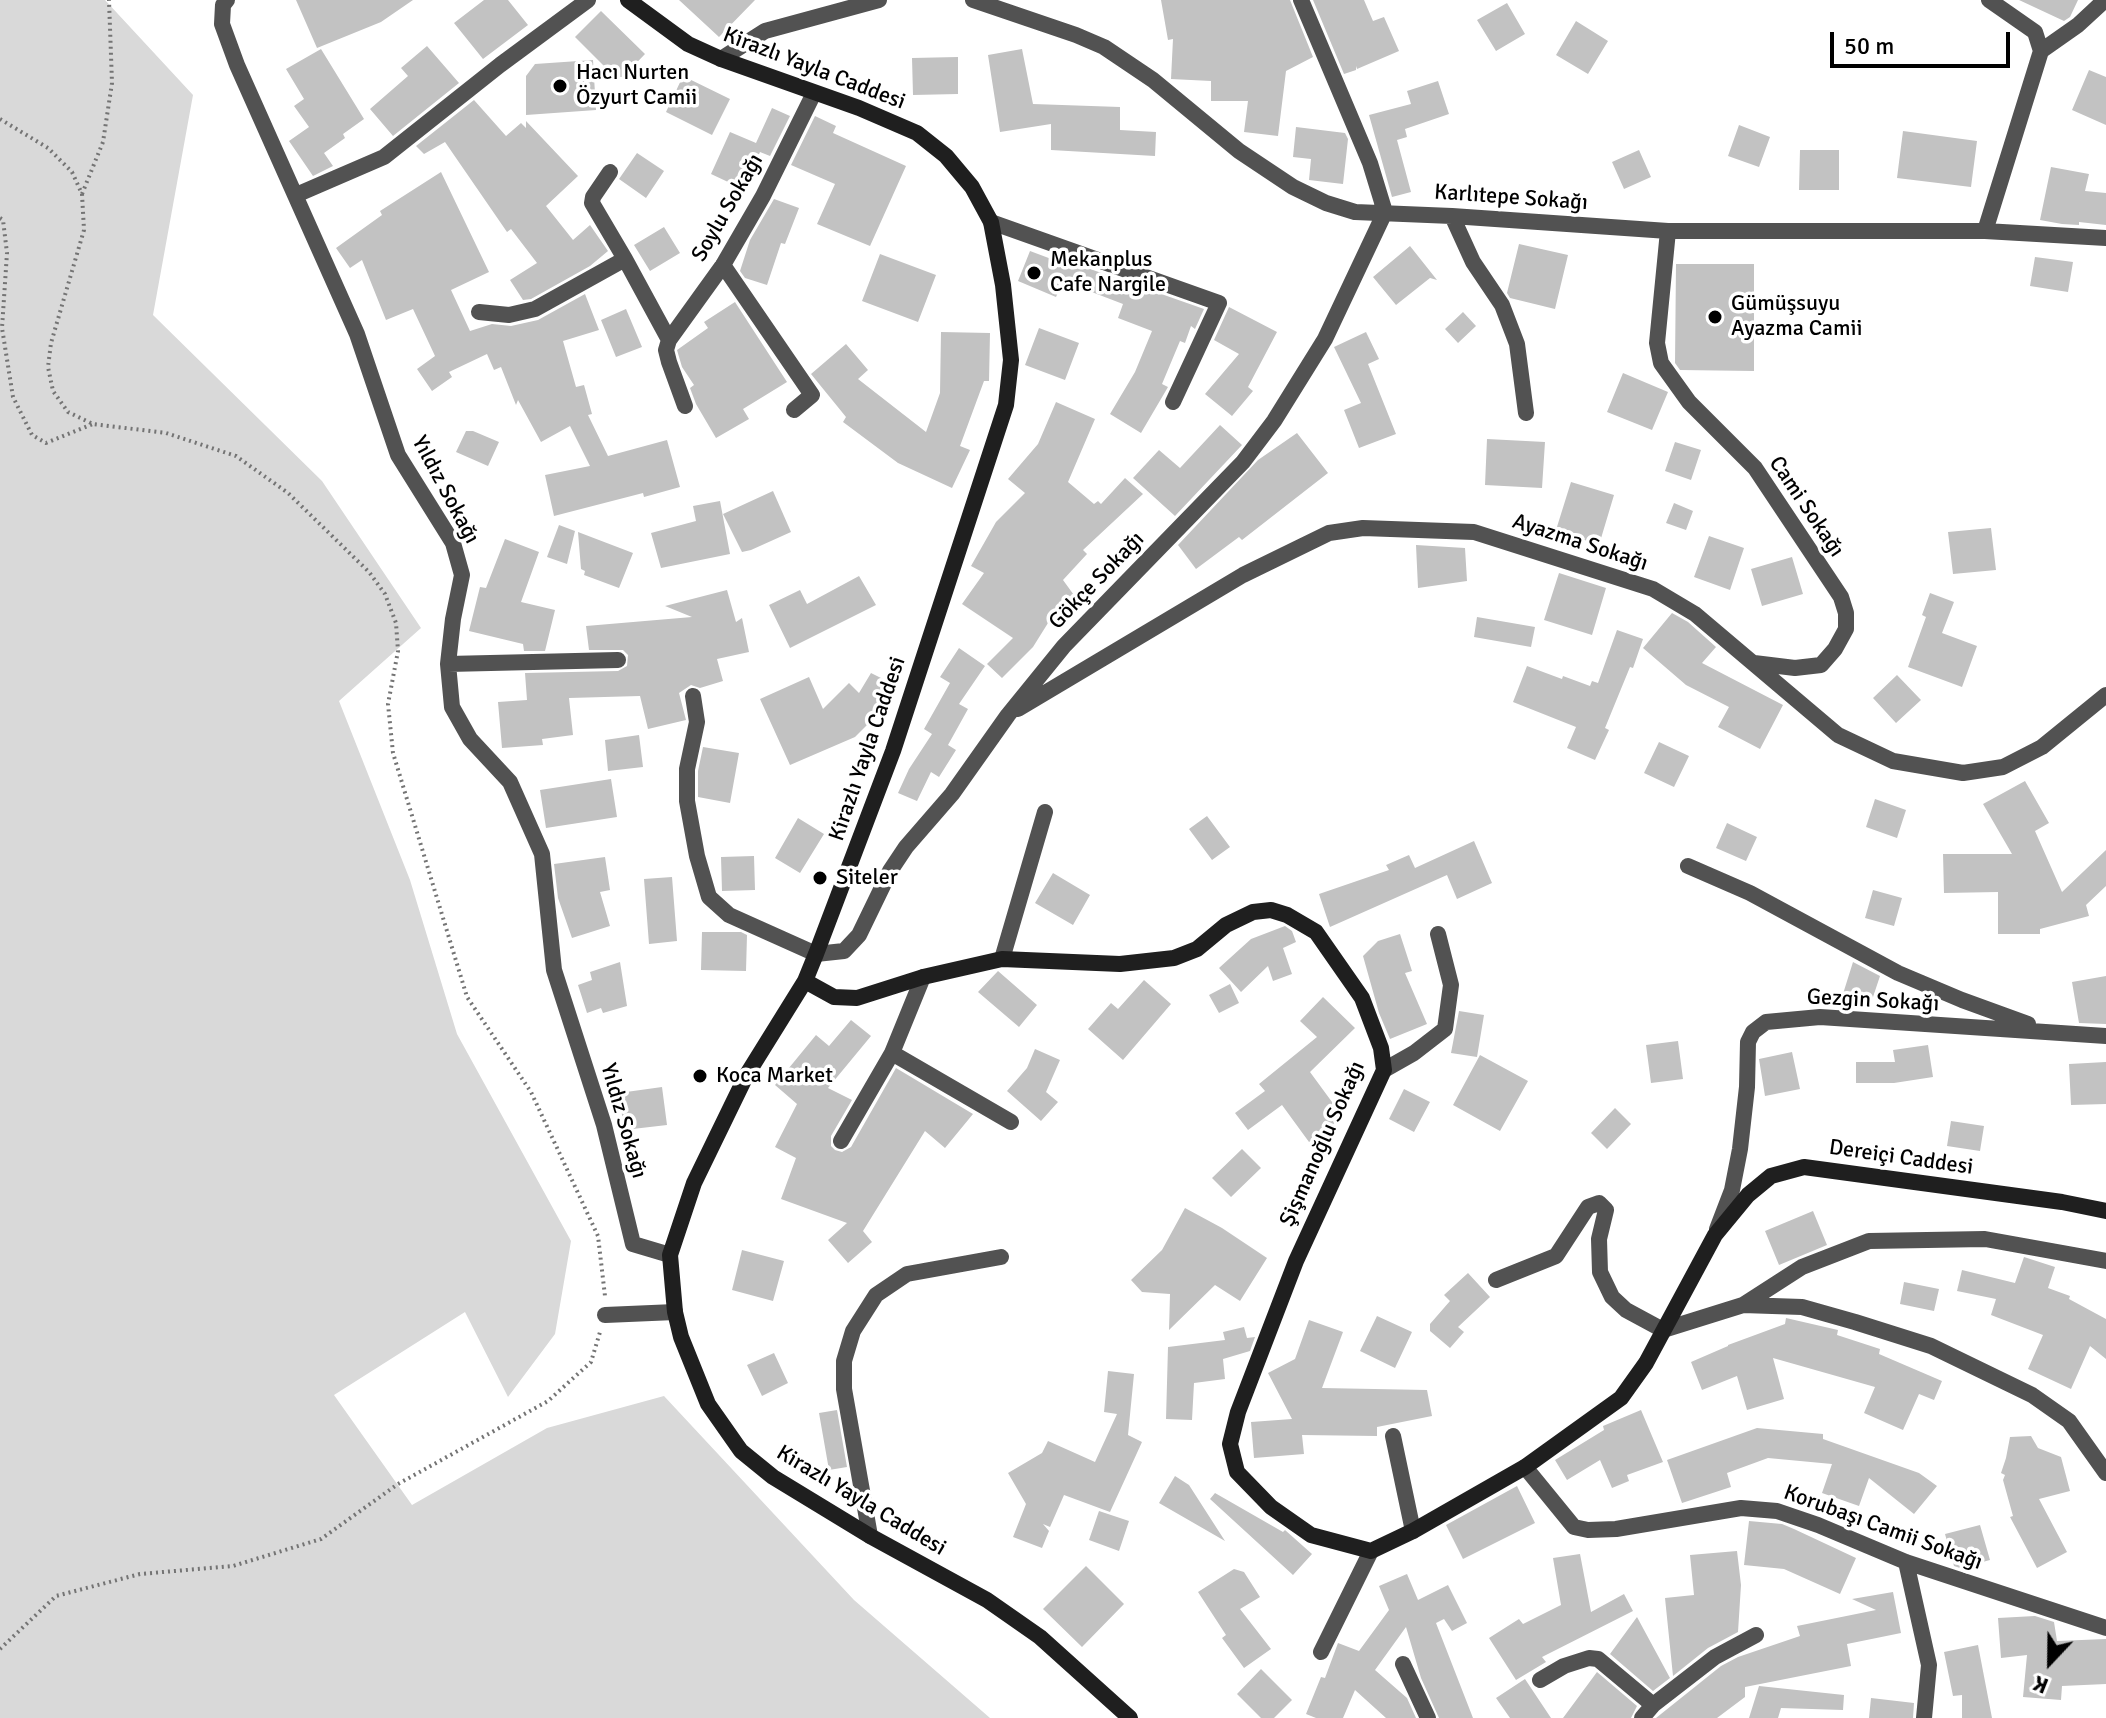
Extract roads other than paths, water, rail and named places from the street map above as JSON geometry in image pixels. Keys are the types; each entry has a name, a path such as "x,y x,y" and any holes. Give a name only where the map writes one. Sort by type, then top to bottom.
{"main road":[{"name":"Kirazlı Yayla Caddesi","path":"628,0 688,44 917,133 946,156 972,187 991,222 1003,285 1011,360 1006,405 893,751 816,954 805,981 746,1076 694,1183 670,1255 675,1312 681,1337 708,1404 741,1451 773,1477 870,1536 998,1607 1040,1637 1130,1718"},
{"name":"Şişmanoğlu Sokağı","path":"805,981 834,997 857,998 923,977 1002,959 1120,964 1174,958 1197,949 1226,925 1253,912 1271,910 1287,915 1316,932 1362,998 1381,1048 1384,1070 1296,1261 1238,1412 1230,1444 1237,1472 1271,1507 1311,1535 1371,1551"},
{"name":"Dereiçi Caddesi","path":"1715,1235 1748,1195 1771,1176 1804,1167 2062,1202 2106,1211"},
{"path":"1371,1551 1413,1531 1525,1467 1621,1398 1646,1363 1715,1235"}],"street":[{"name":"Yıldız Sokağı","path":"227,0 223,5 222,24 237,65 357,334 398,455 453,543 462,575 448,664 452,707 470,739 510,782 542,854 554,970 604,1125 633,1244 670,1255"},
{"path":"296,195 384,157 588,0"},
{"path":"721,59 765,31 879,0"},
{"name":"Karlıtepe Sokağı","path":"973,0 1104,47 1153,80 1239,151 1293,187 1326,203 1355,212 1668,231 1985,231 2106,238"},
{"path":"1301,0 1370,163 1385,212"},
{"path":"1985,231 2041,51 2035,32 1989,0"},
{"path":"2041,51 2078,25 2105,0"},
{"name":"Soylu Sokağı","path":"669,340 723,265 763,196 814,93"},
{"path":"610,172 592,203 669,340 666,350 685,406"},
{"name":"Gökçe Sokağı","path":"816,954 844,951 859,935 890,871 906,847 952,794 1008,715 1064,646 1243,462 1274,421 1325,339 1385,212"},
{"path":"1452,216 1473,262 1502,305 1517,344 1526,413"},
{"path":"991,222 1219,303 1173,402"},
{"name":"Cami Sokağı","path":"1668,231 1657,343 1661,363 1689,402 1755,468 1841,597 1846,613 1846,629 1821,665 1795,668 1752,662"},
{"path":"479,312 509,315 535,309 625,259"},
{"path":"723,265 812,395 794,410"},
{"name":"Ayazma Sokağı","path":"1008,715 1243,575 1329,533 1363,528 1474,532 1653,589 1695,614 1838,735 1893,761 1963,773 2003,767 2042,747 2106,695"},
{"path":"448,664 618,660"},
{"path":"693,696 697,722 687,769 687,801 697,856 709,897 729,915 816,954"},
{"path":"1002,959 1045,812"},
{"path":"1688,866 1750,893 1898,973 2045,1030"},
{"path":"1384,1070 1414,1053 1445,1029 1451,985 1438,934"},
{"path":"841,1141 892,1053 923,977"},
{"name":"Gezgin Sokağı","path":"1715,1235 1732,1190 1740,1149 1748,1042 1753,1032 1766,1022 1820,1017 2106,1036"},
{"path":"892,1053 1011,1122"},
{"path":"1496,1280 1556,1256 1588,1207 1599,1203 1606,1210 1599,1239 1600,1272 1612,1297 1626,1310 1663,1330 1743,1305 1802,1267 1869,1241 1985,1239 2106,1261"},
{"path":"870,1536 844,1389 844,1361 853,1331 876,1295 907,1274 1001,1257"},
{"path":"1743,1305 1802,1307 1931,1346 2032,1395 2069,1421 2106,1473"},
{"path":"605,1315 675,1312"},
{"path":"1393,1436 1413,1531"},
{"name":"Korubaşı Camii Sokağı","path":"1525,1467 1574,1527 1616,1529 1741,1508 1777,1511 1906,1562 2106,1628"},
{"path":"1321,1652 1371,1551"},
{"path":"1906,1562 1929,1665 1924,1718"},
{"path":"1540,1680 1564,1666 1589,1658 1598,1659 1647,1711 1715,1657 1756,1635"},
{"path":"1403,1664 1428,1718"}],"place":[{"name":"Hacı Nurten Özyurt Camii","path":"560,86"},
{"name":"Mekanplus Cafe Nargile","path":"1034,273"},
{"name":"Gümüşsuyu Ayazma Camii","path":"1715,317"},
{"name":"Siteler","path":"820,878"},
{"name":"Koca Market","path":"700,1076"}]}
